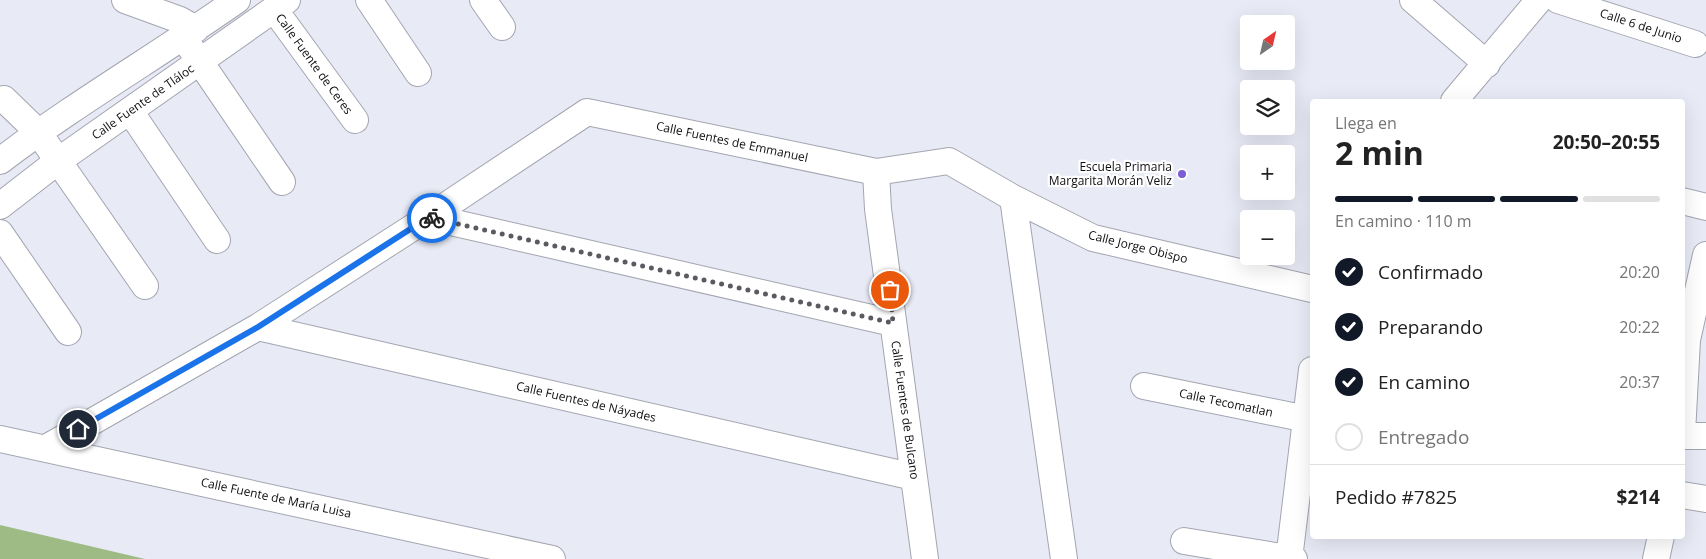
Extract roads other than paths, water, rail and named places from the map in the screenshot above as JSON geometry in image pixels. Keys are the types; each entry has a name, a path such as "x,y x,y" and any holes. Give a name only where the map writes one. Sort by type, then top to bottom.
{"street":[{"path":"125,0 180,20 190,34 199,62 282,182"},
{"path":"0,161 38,132 190,34 237,0"},
{"path":"369,0 418,73"},
{"path":"483,0 502,27"},
{"path":"1413,0 1487,64"},
{"path":"1456,99 1539,0"},
{"name":"Calle 6 de Junio","path":"1558,0 1696,44"},
{"name":"Calle Fuente de Tláloc","path":"0,206 58,161 281,4"},
{"name":"Calle Fuente de Ceres","path":"281,4 355,120"},
{"path":"4,99 38,132 145,286"},
{"path":"130,111 217,240"},
{"name":"Calle Fuentes de Emmanuel","path":"429,217 587,112 876,172"},
{"name":"Calle Jorge Obispo","path":"876,172 949,161 1013,198 1093,238 1310,288"},
{"name":"Calle Fuentes de Bulcano","path":"876,172 878,208 925,559"},
{"path":"1013,198 1064,559"},
{"path":"1685,202 1706,207"},
{"path":"46,448 258,327 429,217 893,323"},
{"path":"0,233 68,332"},
{"path":"1685,339 1702,296 1706,255"},
{"name":"Calle Fuentes de Náyades","path":"258,327 914,477"},
{"name":"Calle Tecomatlan","path":"1144,386 1307,419"},
{"path":"1184,541 1291,559 1310,390"},
{"path":"1685,434 1706,436"},
{"name":"Calle Fuente de María Luisa","path":"0,439 552,559"},
{"path":"1685,496 1706,499"},
{"path":"1656,559 1660,539"}],"place":[{"name":"Escuela Primaria Margarita Morán Veliz","path":"1182,174"}]}
